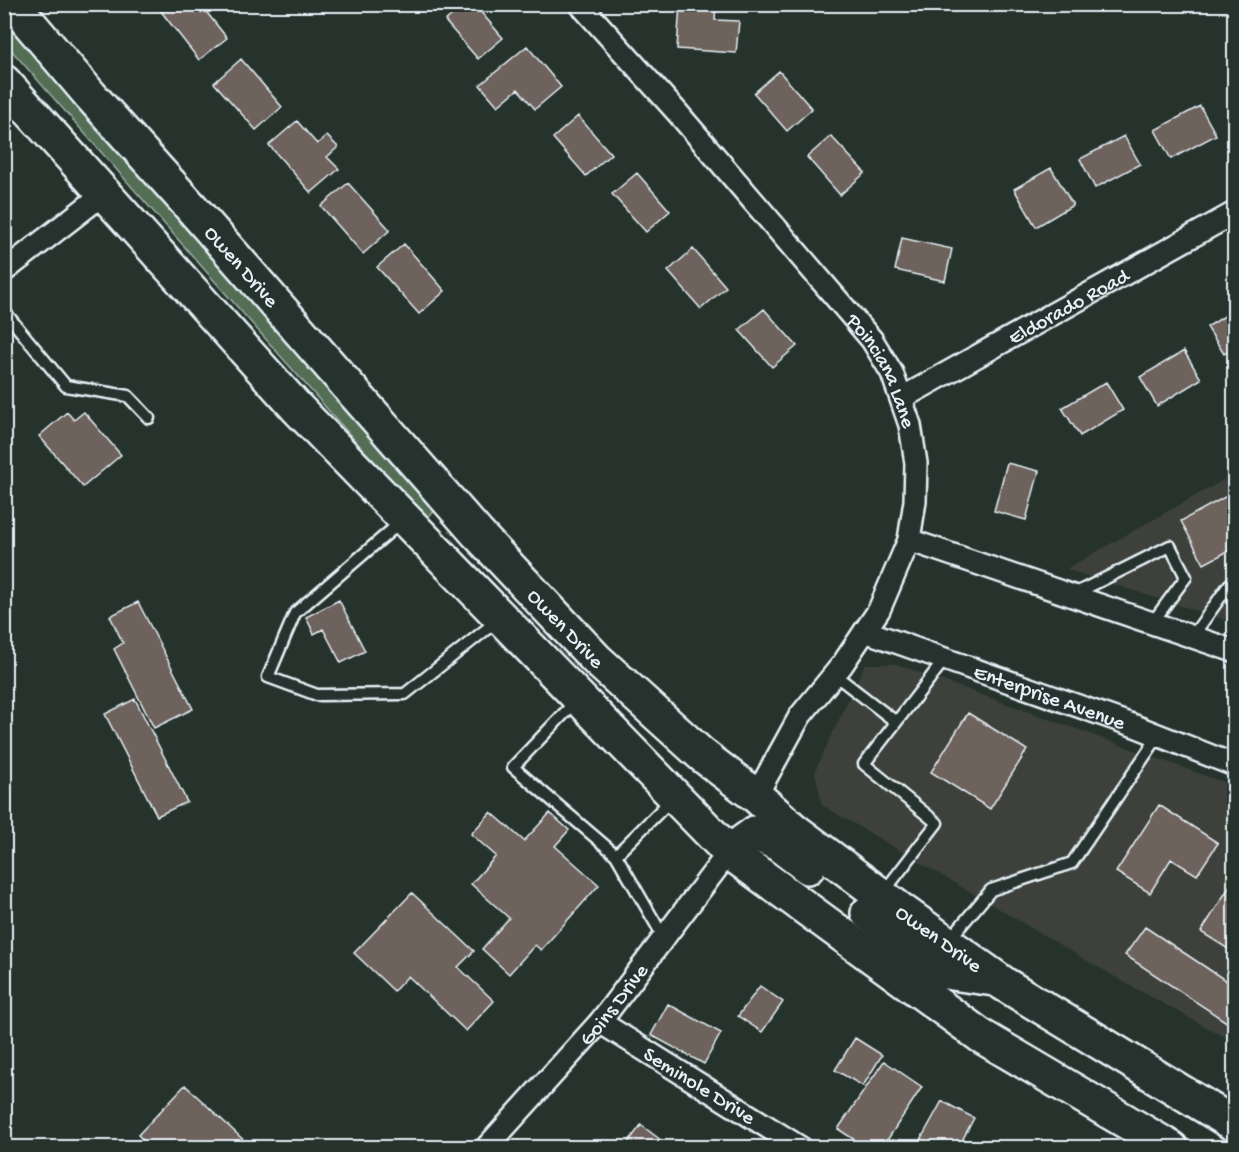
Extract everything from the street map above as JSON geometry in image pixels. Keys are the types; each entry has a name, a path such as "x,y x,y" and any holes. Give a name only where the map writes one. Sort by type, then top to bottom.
{"highway":[{"name":"Owen Drive","path":"13,4 91,96 470,524 597,660 702,755 756,796 794,830 881,895 998,980 1234,1124"},
{"name":"Owen Drive","path":"4,82 106,192 297,408 729,852 981,1036 1171,1148"},
{"path":"525,642 558,647 643,734 707,788 731,802 756,796"},
{"path":"729,852 755,833 778,844 945,972 998,980"}],"street":[{"name":"Poinciana Lane","path":"580,4 677,112 872,340 892,373 910,425 916,463 915,501 909,540 879,610 835,675 800,716 756,796"},
{"path":"4,271 106,192"},
{"name":"Eldorado Road","path":"902,398 1234,213"},
{"path":"909,540 1234,651"},
{"name":"Enterprise Avenue","path":"865,631 1159,735 1234,765"},
{"name":"Goins Drive","path":"486,1148 600,1022 729,852"},
{"name":"Seminole Drive","path":"600,1022 801,1148"}],"lane":[{"path":"4,311 66,386 128,396 148,418"},
{"path":"405,519 295,613 268,677 317,695 405,694 501,618"},
{"path":"1071,596 1170,546 1185,577 1152,623"},
{"path":"1192,637 1229,585 1234,582"},
{"path":"881,895 937,824 864,764 945,659"},
{"path":"835,675 896,722"},
{"path":"579,698 513,766 616,855 664,938"},
{"path":"947,943 991,890 1072,863 1159,735"},
{"path":"616,855 675,796"}],"shaded area":[{"path":"1234,474 1234,623 1066,569"},
{"path":"865,664 896,664 1234,786 1234,1042 1120,980 822,805 815,771"}],"green space":[{"path":"4,18 436,510 425,520 5,43"}],"building":[{"path":"167,4 200,4 227,38 199,60 160,10"},
{"path":"465,4 474,4 503,38 478,59 445,21"},
{"path":"680,4 716,4 715,20 739,21 736,53 677,49"},
{"path":"527,46 561,87 535,109 518,89 498,106 480,85"},
{"path":"241,59 282,107 256,130 214,83"},
{"path":"779,71 812,109 787,131 754,93"},
{"path":"1200,106 1216,135 1171,159 1155,130"},
{"path":"578,116 611,154 586,176 553,138"},
{"path":"297,121 317,144 327,136 338,147 327,157 339,169 311,193 269,145"},
{"path":"831,136 865,173 840,195 807,157"},
{"path":"1124,136 1140,164 1095,188 1080,159"},
{"path":"1051,168 1073,205 1036,227 1014,189"},
{"path":"637,173 670,211 646,232 612,194"},
{"path":"348,183 390,230 363,254 321,206"},
{"path":"902,238 952,249 945,281 895,270"},
{"path":"404,244 445,291 419,314 377,267"},
{"path":"693,249 726,287 701,309 668,271"},
{"path":"764,309 797,346 772,367 739,330"},
{"path":"1234,310 1234,348 1224,354 1207,327"},
{"path":"1184,351 1201,379 1157,406 1140,377"},
{"path":"1106,382 1123,410 1080,436 1062,408"},
{"path":"67,412 74,420 84,412 121,455 83,487 39,436"},
{"path":"1007,463 1039,471 1026,520 994,511"},
{"path":"1234,492 1234,548 1204,564 1181,521"},
{"path":"339,600 365,651 341,663 323,629 314,634 306,617"},
{"path":"138,602 193,709 154,728 114,649 123,643 110,616"},
{"path":"135,699 187,802 157,816 105,714"},
{"path":"968,713 1027,750 990,809 931,772"},
{"path":"1159,805 1218,843 1197,875 1171,859 1150,893 1116,872"},
{"path":"491,812 524,841 550,813 569,830 555,846 599,885 541,950 535,945 509,974 482,949 509,918 471,884 496,856 471,834"},
{"path":"1234,879 1234,950 1233,952 1201,932"},
{"path":"412,893 474,951 458,967 494,1001 466,1031 408,976 394,991 354,953"},
{"path":"1145,927 1234,986 1234,1027 1125,955"},
{"path":"760,986 783,1002 762,1032 738,1016"},
{"path":"668,1004 721,1033 704,1064 651,1035"},
{"path":"855,1038 882,1055 863,1086 835,1070"},
{"path":"884,1061 922,1087 882,1148 867,1148 838,1129"},
{"path":"185,1085 252,1148 151,1148 138,1135"},
{"path":"942,1101 974,1118 958,1148 916,1148"},
{"path":"641,1125 670,1147 624,1148"}]}
